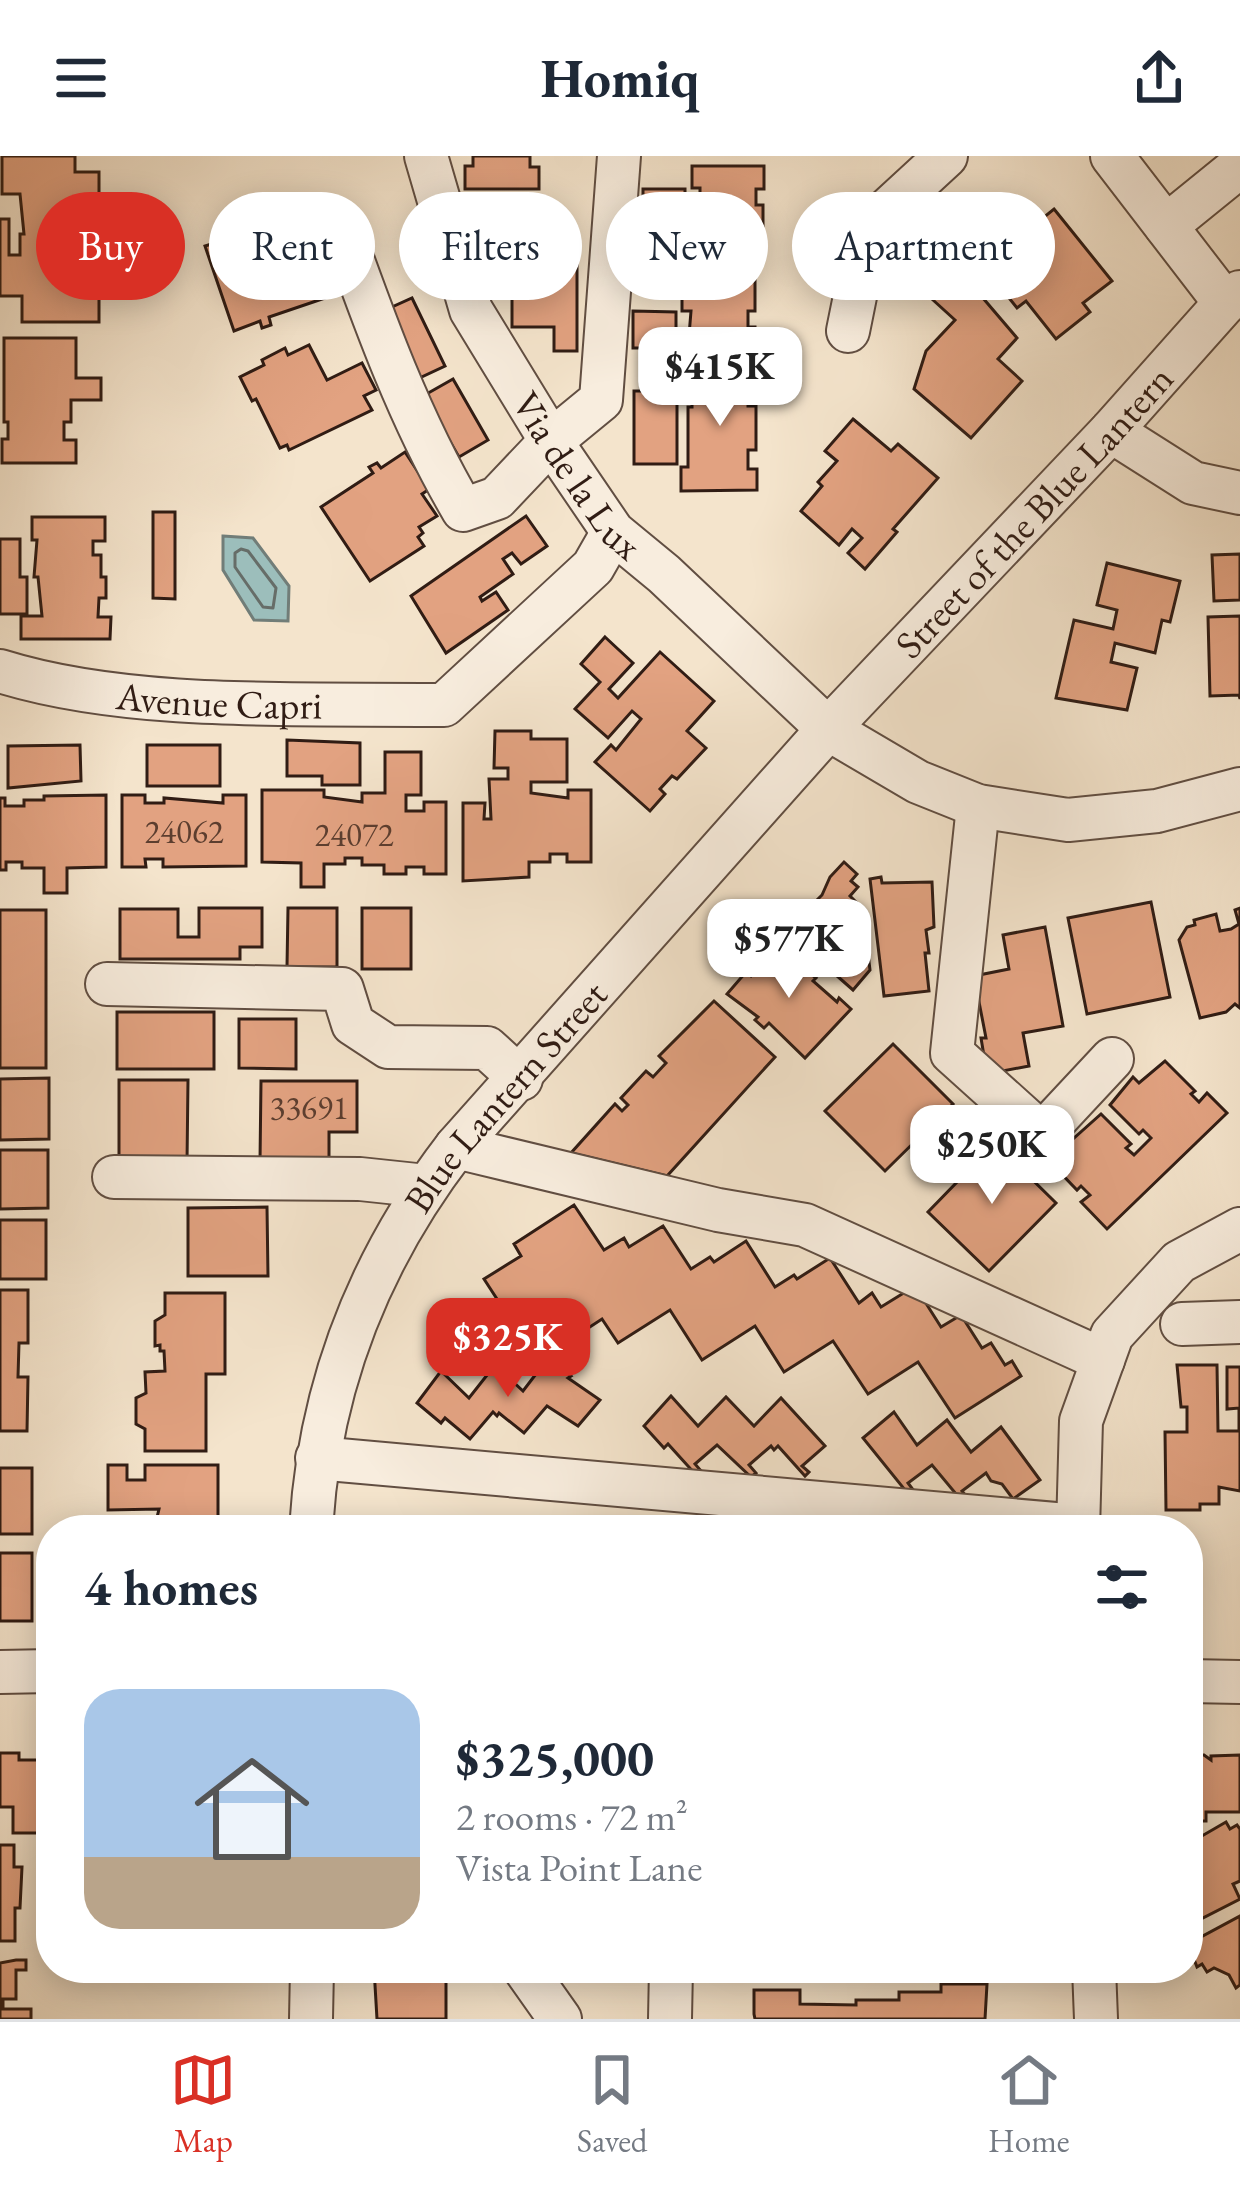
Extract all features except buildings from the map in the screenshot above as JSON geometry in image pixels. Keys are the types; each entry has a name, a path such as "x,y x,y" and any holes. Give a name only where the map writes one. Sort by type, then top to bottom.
{"street":[{"name":"Via de la Lux","path":"426,156 471,310 613,532 828,729 918,782 978,806 1067,820 1157,811 1240,789"},
{"path":"369,300 421,434 464,510 497,498 551,441 601,400 619,156"},
{"path":"848,331 868,227 946,156"},
{"path":"1112,156 1166,226 1233,298"},
{"path":"1166,226 1240,166"},
{"name":"Street of the Blue Lantern","path":"828,729 1233,298"},
{"path":"1111,430 1193,483 1240,493"},
{"name":"Avenue Capri","path":"0,671 49,686 210,701 444,705 593,567 613,532"},
{"name":"Blue Lantern Street","path":"312,1515 317,1458 328,1408 362,1306 426,1186 828,729"},
{"path":"978,806 952,1053 1042,1134 1112,1059"},
{"path":"107,984 342,989 353,1024 388,1047 487,1048 520,1079"},
{"path":"457,1147 718,1210 806,1225 1102,1360"},
{"path":"114,1177 360,1179 426,1186"},
{"path":"1078,1515 1081,1420 1112,1335 1180,1262 1240,1229"},
{"path":"1182,1324 1240,1322"},
{"path":"317,1458 937,1515"},
{"path":"0,1672 36,1671"},
{"path":"1203,1681 1240,1682"},
{"path":"311,2019 312,1983"},
{"path":"535,1983 560,2019"},
{"path":"670,2019 671,1983"},
{"path":"1095,1983 1096,2019"}],"water":[{"path":"223,536 253,538 289,586 288,621 254,620 223,570"}]}
